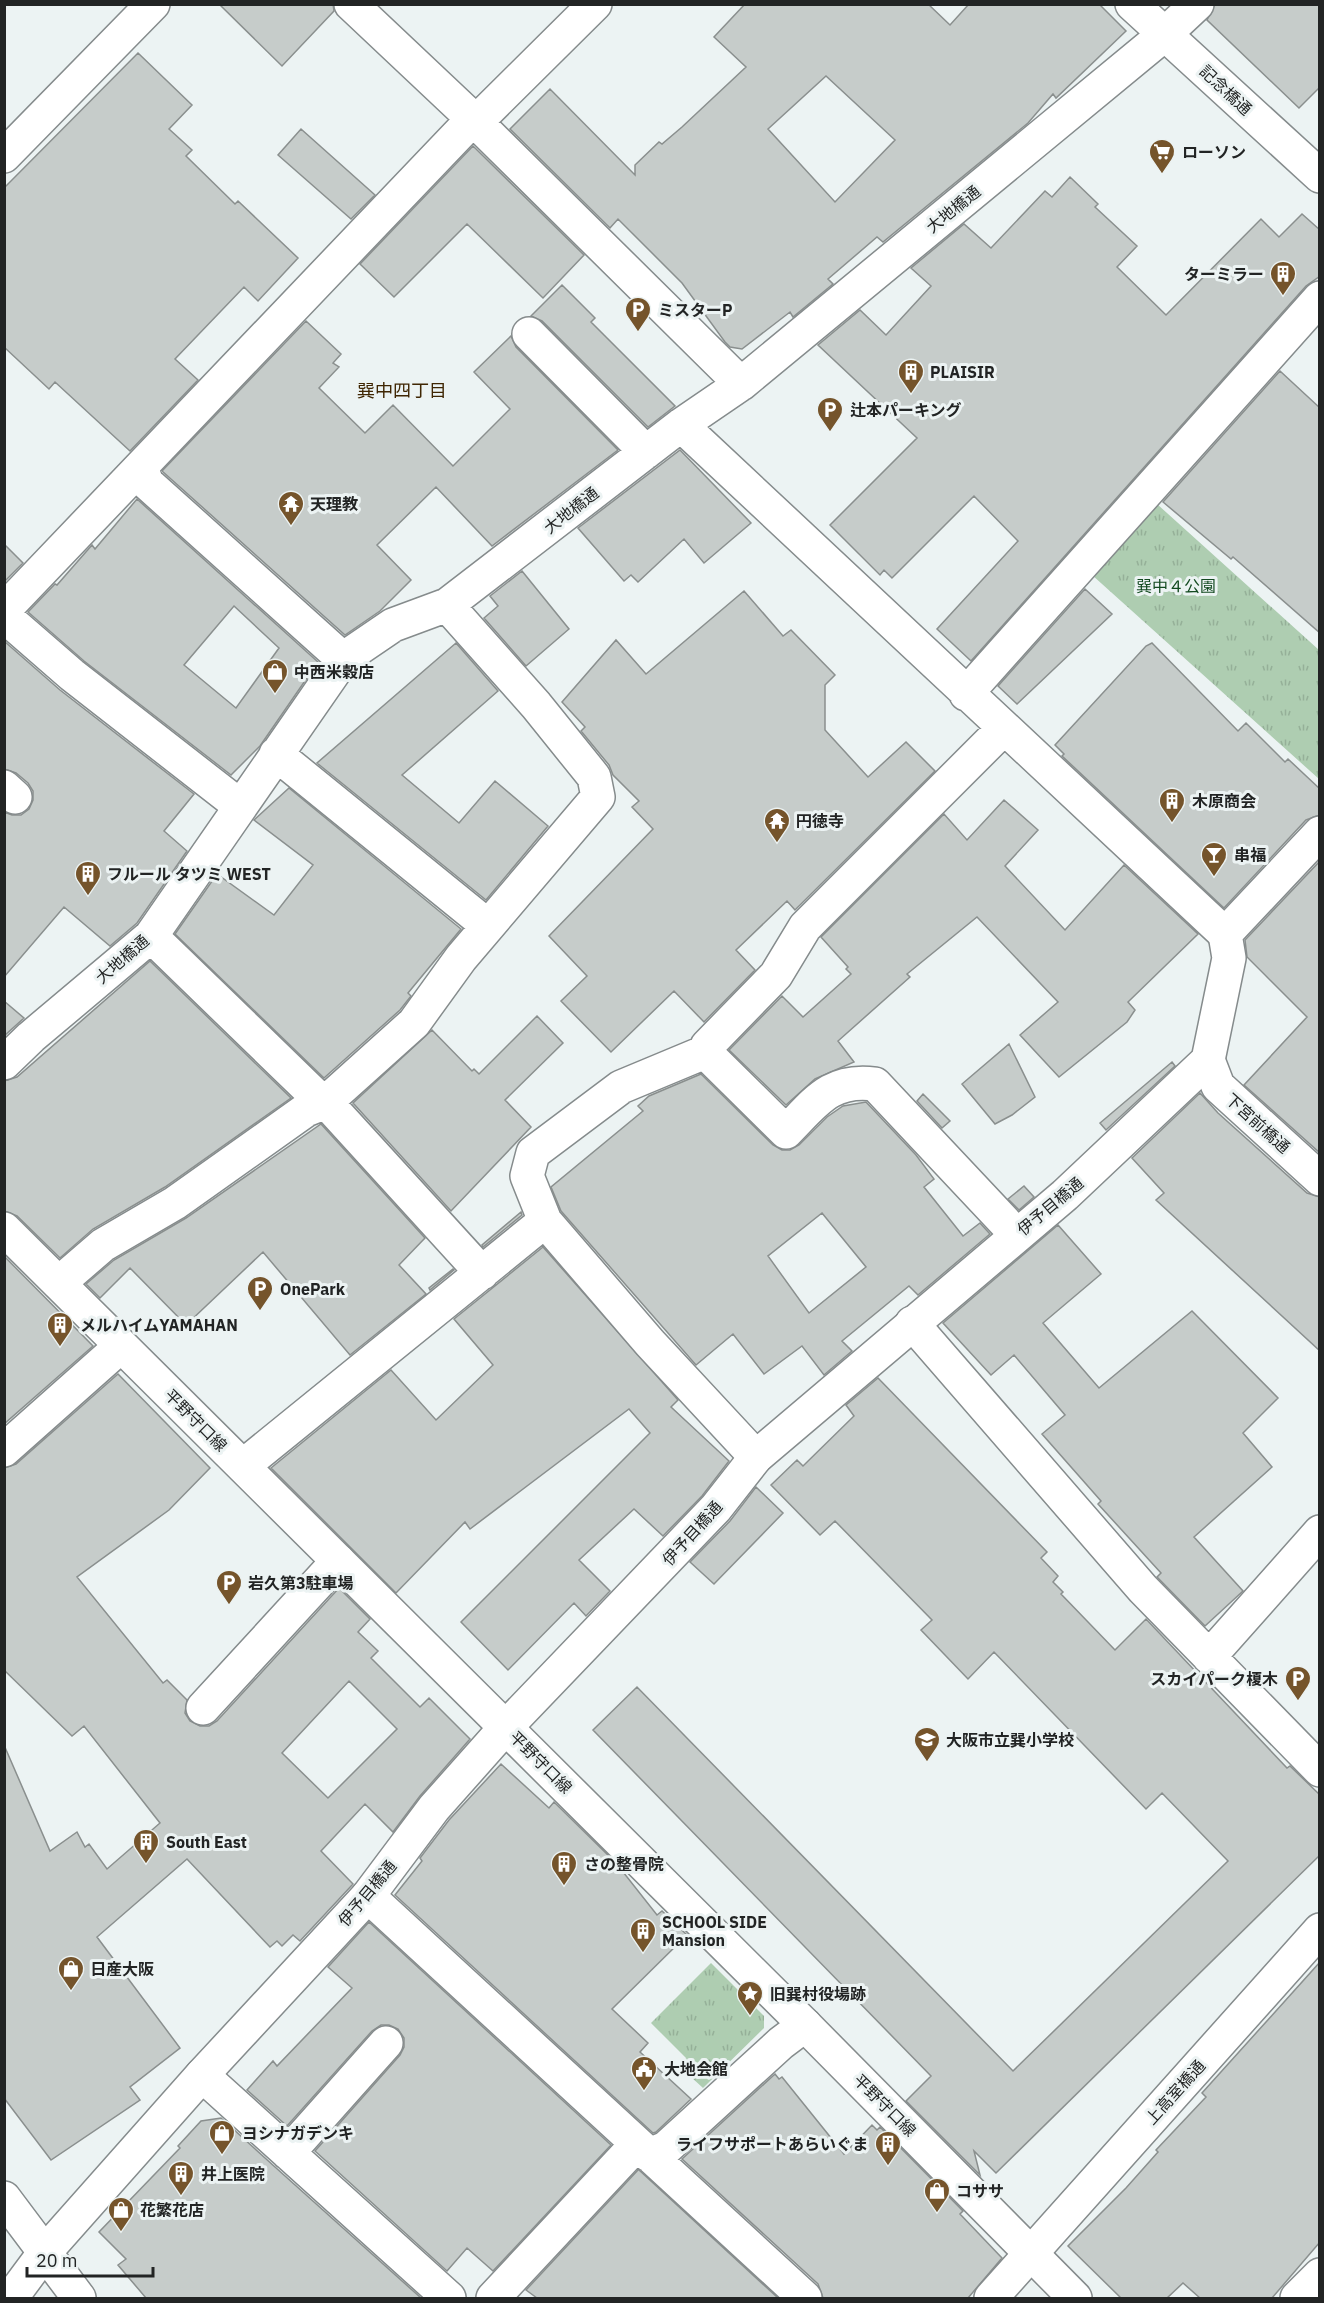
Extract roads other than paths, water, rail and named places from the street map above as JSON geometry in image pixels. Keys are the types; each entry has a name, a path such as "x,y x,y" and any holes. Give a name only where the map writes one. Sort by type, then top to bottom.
{"main road":[{"path":"4,156 153,4"},
{"path":"351,4 474,121 741,384"},
{"path":"4,610 474,121 595,4"},
{"name":"記念橋通","path":"1132,4 1320,176"},
{"name":"大地橋通","path":"4,1063 31,1037 151,936 344,659 393,625 447,605 681,425 741,384 1165,34 1197,4"},
{"path":"966,694 1320,298"},
{"path":"529,334 646,452"},
{"path":"681,425 1225,934 1229,958 1208,1060"},
{"path":"141,468 147,483 344,659"},
{"path":"59,1283 103,1245 175,1203 306,1110 326,1102 414,1023 461,957 598,797 594,777 536,705 447,605"},
{"path":"4,616 72,675 240,806"},
{"path":"756,1457 650,1343 545,1221 527,1176 533,1153 621,1087 705,1052 707,1046 776,975 805,927 1004,729"},
{"path":"276,754 488,926"},
{"path":"1225,934 1320,833"},
{"path":"151,936 316,1097 326,1102 482,1273"},
{"path":"705,1052 786,1132 826,1093 853,1081 875,1084 1016,1234"},
{"name":"下宮前橋通","path":"1208,1060 1218,1086 1320,1179"},
{"name":"伊予目橋通","path":"11,2298 45,2252 202,2075 368,1896 434,1809 506,1727 716,1508 756,1457 1016,1234 1065,1196 1208,1060"},
{"path":"243,1466 545,1221"},
{"name":"平野守口線","path":"4,1229 806,2025 1075,2298"},
{"path":"912,1323 1143,1589 1320,1770"},
{"path":"4,1449 121,1346"},
{"path":"1209,1657 1320,1532"},
{"path":"203,1708 338,1561"},
{"path":"368,1896 805,2298"},
{"name":"上高室橋通","path":"991,2298 1320,1930"},
{"path":"493,2298 643,2150 666,2148 781,2043 806,2025"},
{"path":"288,2153 386,2043"},
{"path":"202,2075 449,2298"},
{"path":"4,2198 79,2298"},
{"path":"1297,2298 1320,2275"}],"place":[{"name":"ローソン","path":"1162,175"},
{"name":"ターミラー","path":"1283,297"},
{"name":"ミスターP","path":"638,333"},
{"name":"PLAISIR","path":"911,395"},
{"name":"辻本パーキング","path":"830,433"},
{"name":"天理教","path":"291,527"},
{"name":"中西米穀店","path":"275,695"},
{"name":"木原商会","path":"1172,824"},
{"name":"円徳寺","path":"777,844"},
{"name":"串福","path":"1214,878"},
{"name":"フルール タツミ WEST","path":"88,897"},
{"name":"OnePark","path":"260,1312"},
{"name":"メルハイムYAMAHAN","path":"60,1348"},
{"name":"岩久第3駐車場","path":"229,1606"},
{"name":"スカイパーク榎木","path":"1298,1702"},
{"name":"大阪市立巽小学校","path":"927,1763"},
{"name":"South East","path":"146,1865"},
{"name":"さの整骨院","path":"564,1887"},
{"name":"SCHOOL SIDE Mansion","path":"643,1954"},
{"name":"日産大阪","path":"71,1992"},
{"name":"旧巽村役場跡","path":"750,2017"},
{"name":"大地会館","path":"644,2092"},
{"name":"ヨシナガデンキ","path":"222,2156"},
{"name":"ライフサポートあらいぐま","path":"888,2167"},
{"name":"井上医院","path":"181,2197"},
{"name":"コササ","path":"937,2214"},
{"name":"花繁花店","path":"121,2233"}],"district":[{"name":"巽中四丁目","path":"402,391"}],"park label":[{"name":"巽中４公園","path":"1176,586"}]}
